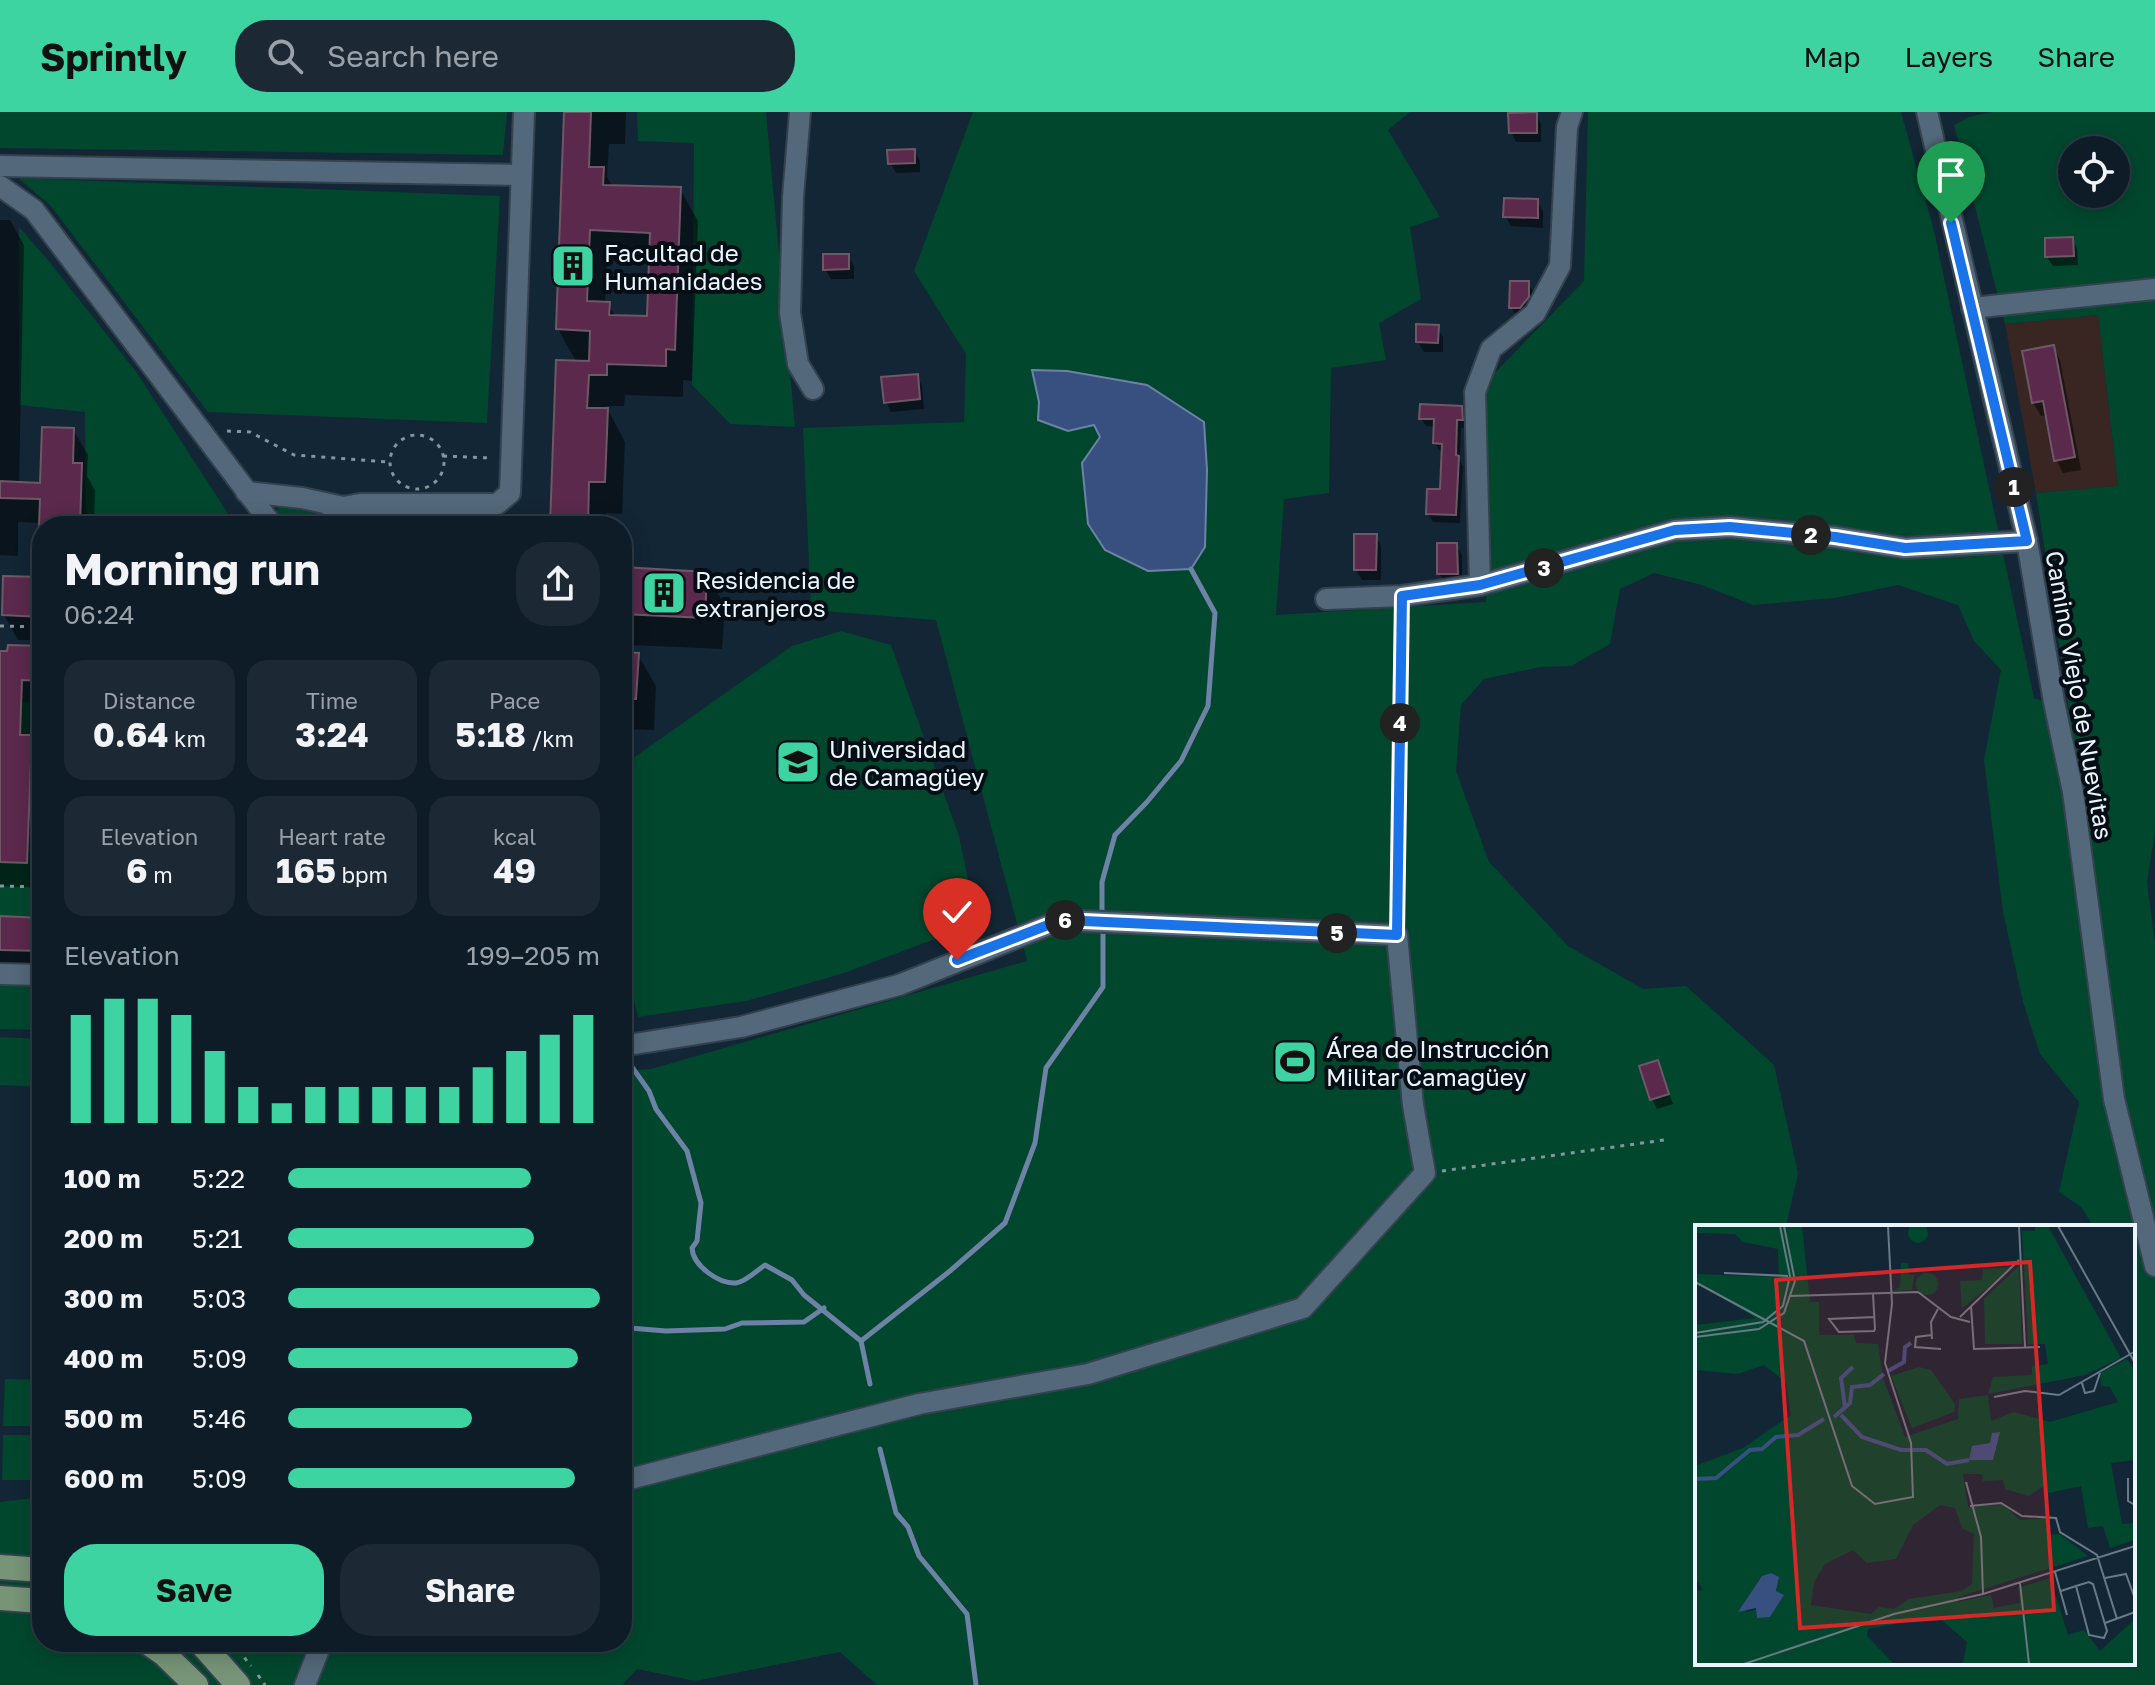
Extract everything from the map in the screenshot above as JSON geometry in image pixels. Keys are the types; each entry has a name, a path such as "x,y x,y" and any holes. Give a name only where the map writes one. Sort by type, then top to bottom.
{"main road":[{"path":"0,1567 32,1569"},
{"path":"0,1598 32,1600"},
{"path":"161,1652 196,1685"},
{"path":"209,1652 238,1685"}],"street":[{"path":"246,492 302,498 343,507 360,504 497,504 510,493 524,112"},
{"path":"800,112 793,197 790,313 798,364 813,389"},
{"path":"1480,585 1475,392 1491,349 1535,313 1560,266 1567,127 1572,112"},
{"name":"Camino Viejo de Nuevitas","path":"1918,112 1931,137"},
{"name":"Camino Viejo de Nuevitas","path":"1927,112 2027,541 2054,702 2073,792 2114,1099 2155,1266"},
{"path":"0,166 521,175"},
{"path":"0,186 34,210 265,516"},
{"path":"1972,308 2155,289"},
{"path":"334,516 343,507"},
{"path":"1326,599 1402,596 1480,585 1675,530 1730,527 1835,537 1905,548 2027,541"},
{"path":"632,1044 741,1027 899,985 1061,920 1397,935 1413,1105 1425,1173 1303,1308 1088,1374 919,1404 632,1478"},
{"path":"0,974 32,975"},
{"path":"305,1685 318,1652"}],"path":[{"path":"199,429 250,432 294,455 389,462"},
{"path":"409,435 427,436 435,441 444,465 438,479 424,488 416,489 400,484 390,470 389,462 395,445 409,435"},
{"path":"443,456 511,458"},
{"path":"1397,935 1402,596"},
{"path":"0,626 32,627"},
{"path":"0,886 32,887"},
{"path":"1425,1173 1664,1140"}],"shaded area":[{"path":"2098,315 2118,486 2036,493 2005,324"}],"green space":[{"path":"0,112 507,112 503,155 0,148"},
{"path":"637,112 766,112 795,427 730,424 692,385 694,143 638,141"},
{"path":"973,112 1410,112 1388,130 1440,217 1410,227 1421,299 1379,323 1386,360 1331,368 1329,493 1284,499 1276,615 1486,602 1487,381 1584,281 1588,112 1901,112 1934,231 2034,698 2069,710 2036,493 2118,486 2098,315 2005,324 1954,125 1969,117 1992,112 2155,112 2155,831 2147,882 2155,944 2155,1685 877,1685 840,1652 695,1681 637,1669 622,1685 0,1685 0,1502 32,1498 32,1652 632,1652 632,1070 651,1069 1027,961 936,620 811,610 803,428 964,422 966,354 914,271","holes":["1654,573 1702,585 1753,605 1835,598 1898,585 1958,605 1974,641 2001,670 1984,760 2003,912 2023,1002 2040,1054 2079,1102 2059,1192 2081,1207 2093,1225 2135,1225 2135,1665 1695,1665 1695,1225 1786,1225 1798,1173 1774,1065 1686,986 1643,989 1568,946 1489,862 1456,771 1461,705 1484,679 1540,667 1571,666 1610,644 1620,589"]},
{"path":"18,178 500,196 487,423 208,412 50,205"},
{"path":"19,227 137,373 230,516 86,516 85,412 19,405"},
{"path":"279,508 318,508 320,512 318,516 278,516 275,512"},
{"path":"841,631 891,645 959,836 974,908 954,932 841,974 746,1001 638,1017 632,994 632,759 792,646"},
{"path":"21,702 32,703 32,736 20,735"},
{"path":"32,736 32,812 29,812"},
{"path":"28,830 32,830 32,917 0,916 0,862 27,863"},
{"path":"0,985 32,986 32,1030 0,1029"},
{"path":"0,1037 32,1039 32,1087 0,1085"},
{"path":"5,1379 32,1380 32,1426 3,1426"},
{"path":"3,1435 32,1435 32,1480 2,1480"}],"water":[{"path":"1032,370 1067,371 1147,385 1204,422 1207,470 1205,547 1191,569 1148,571 1105,550 1088,524 1082,463 1100,437 1094,425 1068,431 1038,420 1039,402"}],"building":[{"path":"564,112 591,112 589,167 604,167 603,185 681,187 675,350 666,349 666,366 607,364 607,375 589,375 587,408 608,408 605,482 589,482 588,516 550,516 556,360 589,361 590,331 556,329","holes":["590,230 650,233 647,316 609,315 610,302 587,301"]},
{"path":"1537,112 1537,133 1509,133 1508,113"},
{"path":"915,149 915,163 888,164 887,150"},
{"path":"1504,198 1538,199 1538,218 1503,217"},
{"path":"2073,237 2074,256 2045,257 2045,238"},
{"path":"823,254 849,254 849,269 823,270"},
{"path":"1510,281 1529,281 1529,297 1520,308 1509,308"},
{"path":"1416,324 1439,325 1438,343 1416,342"},
{"path":"2054,345 2075,457 2054,461 2043,401 2032,403 2022,351"},
{"path":"918,374 920,399 884,403 881,377"},
{"path":"1420,404 1462,406 1463,420 1457,420 1456,515 1426,514 1427,489 1440,489 1442,444 1433,443 1434,419 1419,419"},
{"path":"42,427 74,428 73,463 82,463 80,516 39,516 40,499 0,498 0,481 40,483"},
{"path":"1354,534 1377,534 1376,570 1354,570"},
{"path":"1437,543 1457,543 1458,574 1437,574"},
{"name":"Residencia de extranjeros","path":"632,568 707,572 705,618 632,614"},
{"path":"3,576 32,577 32,616 2,615"},
{"path":"8,645 32,646 32,680 22,680 20,735 32,735 27,863 0,862 0,651 7,651"},
{"path":"632,653 639,653 636,699 632,699"},
{"path":"0,916 32,918 32,951 0,950"},
{"path":"1658,1060 1669,1094 1650,1100 1639,1066"}],"waterway":[{"path":"1102,917 1102,882 1115,835 1181,761 1208,706 1215,613 1191,569"},
{"path":"861,1341 1005,1223 1035,1143 1046,1068 1103,987 1103,927"},
{"path":"632,1067 649,1091 656,1109 687,1151 701,1203 697,1241 692,1248 697,1261 708,1273 729,1283 744,1280 765,1265 792,1280 804,1295 861,1341 870,1384"},
{"path":"632,1328 666,1331 725,1329 742,1323 804,1322 824,1308"},
{"path":"880,1449 896,1513 908,1527 919,1556 967,1614 976,1685"}],"place":[{"name":"Facultad de Humanidades","path":"573,266"},
{"name":"Residencia de extranjeros","path":"664,593"},
{"name":"Universidad de Camagüey","path":"798,762"},
{"name":"Área de Instrucción Militar Camagüey","path":"1295,1062"}],"route":[{"path":"957,960 1061,920 1397,935 1402,596 1480,585 1675,530 1730,527 1835,537 1905,548 2027,541 1951,223"}]}
